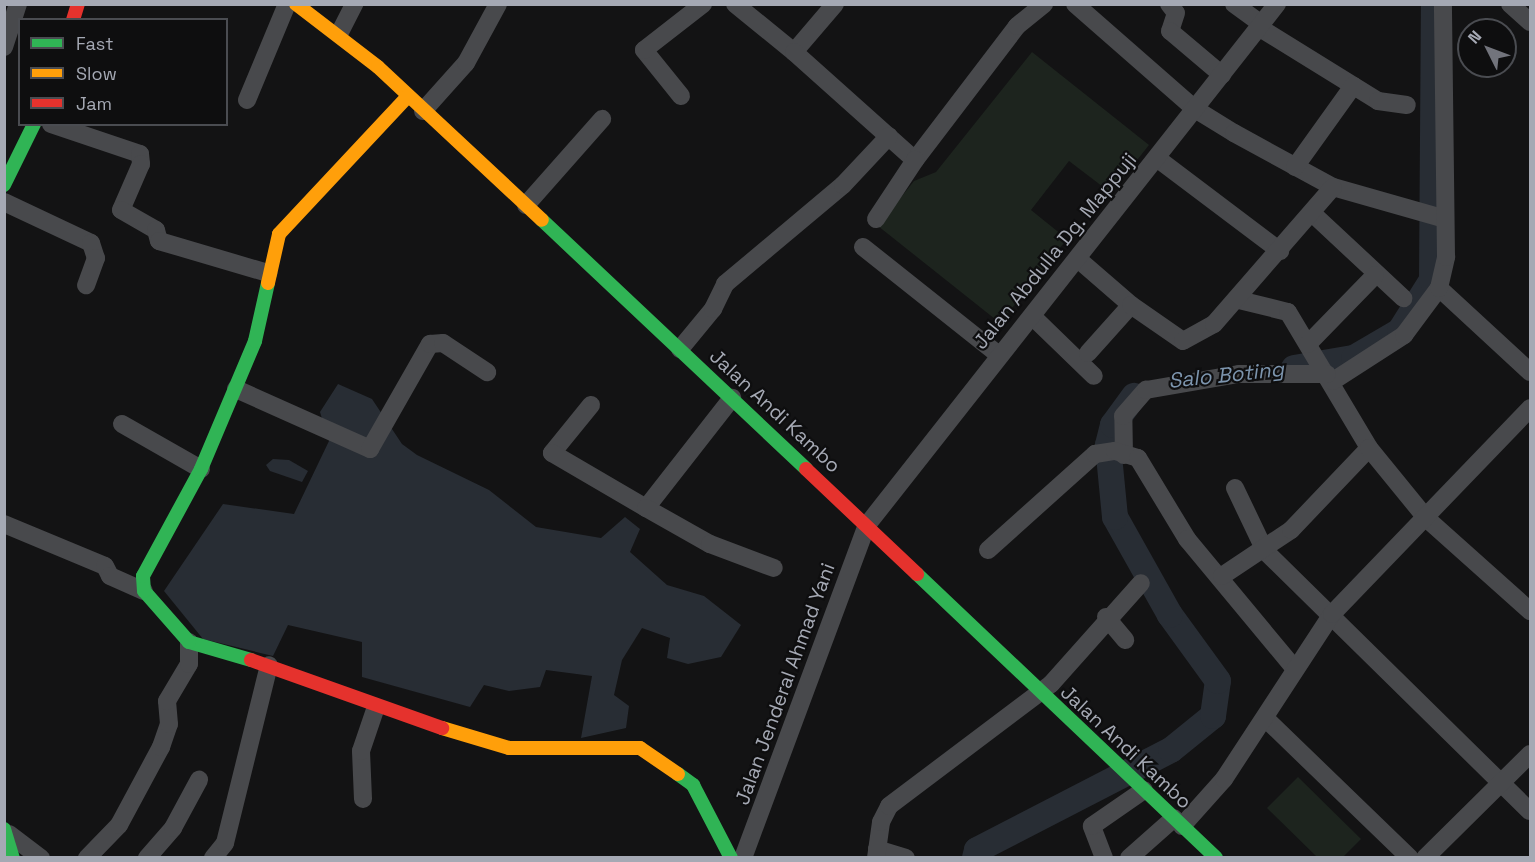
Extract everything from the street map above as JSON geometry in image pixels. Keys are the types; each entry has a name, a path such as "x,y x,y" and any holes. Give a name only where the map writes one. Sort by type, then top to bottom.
{"street":[{"path":"4,47 18,4"},
{"path":"247,100 287,4"},
{"name":"Jalan Andi Kambo","path":"296,4 316,9 339,34 526,205 867,525 1039,693 1213,857"},
{"path":"339,34 354,4"},
{"path":"423,111 466,63 498,4"},
{"path":"681,96 644,50 703,4"},
{"path":"735,4 794,52 915,160"},
{"path":"794,52 835,4"},
{"path":"1075,4 1195,109 1332,187 1442,219"},
{"path":"1169,4 1176,13 1170,31 1222,75"},
{"path":"1234,4 1261,26 1353,86 1391,105 1407,105"},
{"name":"Jalan Abdulla Dg. Mappuji","path":"867,525 999,356 1079,260 1277,4"},
{"path":"1119,453 1123,416 1152,387 1239,374 1328,375 1404,334 1439,288 1446,257 1442,219 1443,4"},
{"path":"1510,4 1530,22"},
{"path":"876,219 915,160 1033,7"},
{"path":"1295,167 1353,86"},
{"path":"144,591 143,576 201,469 236,389 261,322 268,273 290,218 408,96"},
{"path":"526,205 602,118"},
{"path":"4,185 12,151 32,126"},
{"path":"57,126 140,154 141,164 122,210 156,230 159,241 268,273"},
{"path":"680,349 713,309 725,284 843,185 889,136"},
{"path":"1158,159 1280,251"},
{"path":"1079,260 1131,305 1182,341 1214,324 1239,300 1332,187"},
{"path":"4,202 91,243 96,258 86,285"},
{"path":"1312,213 1375,275 1403,298"},
{"path":"863,247 999,356"},
{"path":"1310,348 1375,275"},
{"path":"1439,288 1530,372"},
{"path":"1239,300 1284,309 1328,375 1369,448 1426,518 1530,611"},
{"path":"1088,353 1131,305"},
{"path":"1032,316 1094,376"},
{"path":"236,389 370,449 430,344 443,343 487,372"},
{"path":"646,508 732,398"},
{"path":"591,405 552,453 710,544 774,568"},
{"path":"1129,858 1178,822 1266,719 1295,669 1332,614 1530,408"},
{"path":"122,424 201,469"},
{"path":"1222,576 1265,551 1314,510 1369,448"},
{"path":"988,550 1095,454 1119,453 1138,458 1180,529 1222,576 1295,669"},
{"path":"1235,488 1265,551 1332,614 1530,811"},
{"path":"4,524 105,566 110,576 144,591 189,642 269,665 376,707 509,748 640,748 693,785 731,858"},
{"name":"Jalan Jenderal Ahmad Yani","path":"743,858 867,525"},
{"path":"906,858 877,853 889,806 1039,693 1092,641 1106,617 1141,583"},
{"path":"1106,617 1125,640"},
{"path":"87,858 119,825 161,747 169,724 167,701 189,664 189,642"},
{"path":"213,858 225,843 269,665"},
{"path":"363,799 361,751 376,707"},
{"path":"1266,719 1410,858"},
{"path":"1425,858 1530,754"},
{"path":"147,858 173,828 199,780"},
{"path":"1104,858 1092,826 1144,790"},
{"path":"7,831 13,858"},
{"path":"7,831 41,858"}],"shaded area":[{"path":"1032,52 1149,145 1111,193 1069,161 1031,210 1067,239 1000,323 878,226 914,181 936,172"},
{"path":"338,384 372,399 402,444 417,455 489,490 536,527 601,538 625,517 640,529 630,552 667,585 704,596 741,625 721,657 688,664 667,658 670,638 642,628 622,660 614,695 629,706 626,728 581,738 592,676 546,670 540,687 509,691 484,685 470,707 362,677 362,642 288,625 273,656 203,639 164,591 223,504 294,514 329,441 320,412"},
{"path":"273,459 289,460 308,471 302,482 270,471 266,465"},
{"path":"1298,777 1361,839 1343,857 1317,857 1267,808"}],"waterway":[{"name":"Salo Boting","path":"1294,368 1354,358 1400,331 1432,280 1434,4"},
{"name":"Salo Boting","path":"975,858 977,850 1171,750 1213,716 1218,681 1170,615 1115,517 1108,445 1113,425 1134,396"}],"traffic: fast":[{"path":"4,185 33,126"},
{"path":"542,220 806,469"},
{"path":"251,660 189,642 144,591 143,576 201,469 255,341 268,283"},
{"path":"917,574 1216,858"},
{"path":"678,774 693,785 731,858"},
{"path":"4,829 13,858"}],"traffic: slow":[{"path":"296,4 378,67 542,220"},
{"path":"268,283 279,234 408,96"},
{"path":"442,728 509,748 640,748 678,774"}],"traffic: jam":[{"path":"74,18 78,4"},
{"path":"806,469 917,574"},
{"path":"251,660 442,728"}]}
